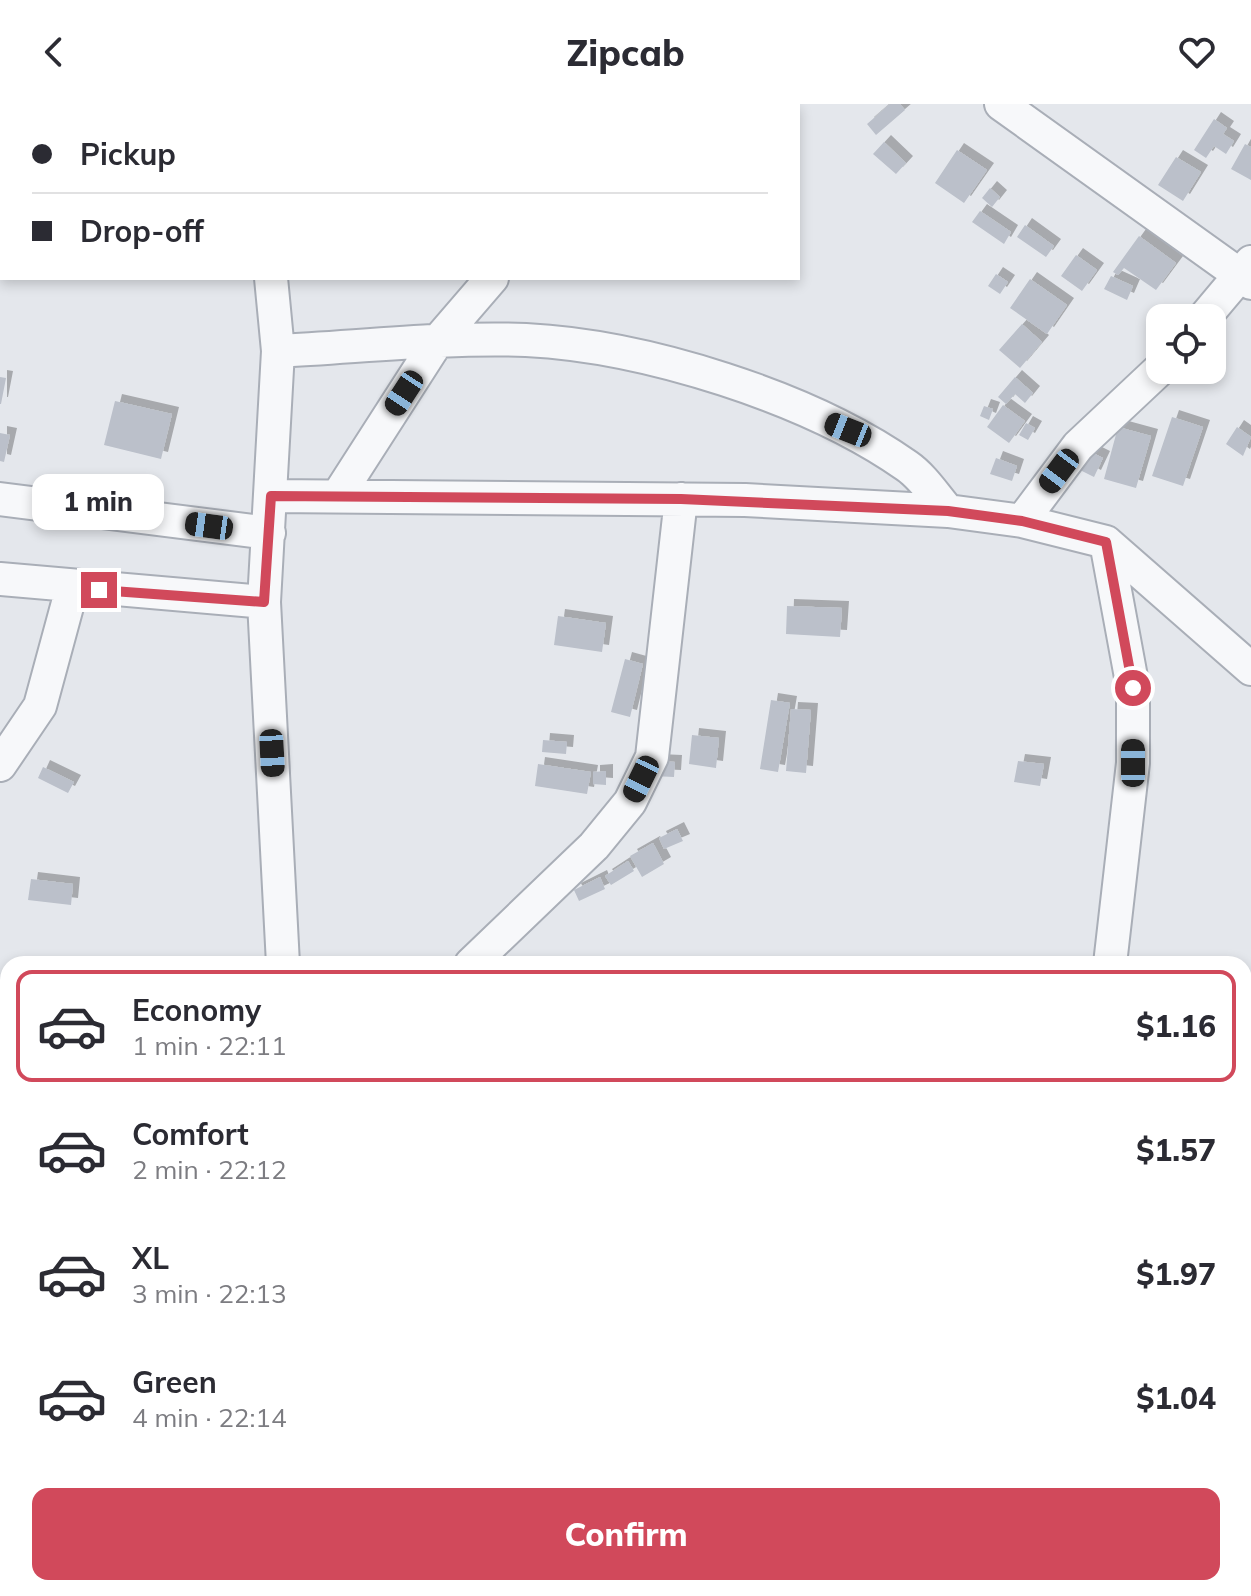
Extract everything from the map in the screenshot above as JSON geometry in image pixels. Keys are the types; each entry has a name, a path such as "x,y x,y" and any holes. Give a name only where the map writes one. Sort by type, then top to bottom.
{"street":[{"path":"1001,104 1248,274 1218,304"},
{"path":"271,280 278,351 264,602 283,956"},
{"path":"339,494 436,343 490,280"},
{"path":"278,351 526,340 618,351 741,385 848,430 910,468 948,511"},
{"path":"1022,521 1078,446 1146,382"},
{"path":"271,496 339,494 681,499 948,511 1022,521 1106,542 1251,669"},
{"path":"0,499 269,533"},
{"path":"479,956 594,846 630,802 652,757 681,499"},
{"path":"1106,542 1133,703 1133,763 1111,956"},
{"path":"0,579 72,588 264,602"},
{"path":"0,765 40,706 72,588"}],"building":[{"path":"890,104 900,104 905,110 876,135 867,124"},
{"path":"1214,119 1227,128 1223,134 1234,141 1226,154 1214,146 1206,158 1194,150"},
{"path":"884,142 906,163 896,174 873,154"},
{"path":"1245,144 1251,147 1251,180 1231,169"},
{"path":"957,150 987,170 964,203 935,183"},
{"path":"1176,157 1201,172 1183,201 1158,185"},
{"path":"990,188 1000,197 992,207 982,198"},
{"path":"980,211 1011,232 1004,244 972,222"},
{"path":"1025,225 1054,246 1046,257 1017,237"},
{"path":"1139,236 1176,263 1156,290 1124,268 1118,275 1113,272"},
{"path":"1076,255 1097,270 1082,291 1061,276"},
{"path":"996,274 1008,282 1000,294 988,286"},
{"path":"1111,276 1133,286 1127,300 1104,289"},
{"path":"1030,279 1067,305 1047,334 1010,308"},
{"path":"1022,324 1042,342 1020,368 999,350"},
{"path":"0,377 6,378 1,404 0,404"},
{"path":"1015,377 1033,393 1025,403 1015,394 1006,404 998,397"},
{"path":"115,401 172,414 161,459 104,445"},
{"path":"1003,405 1025,421 1009,443 987,427"},
{"path":"984,406 993,409 989,420 980,416"},
{"path":"1172,417 1203,427 1183,486 1152,476"},
{"path":"1026,423 1035,428 1028,440 1019,435"},
{"path":"1118,427 1151,436 1136,488 1104,479"},
{"path":"1237,427 1251,437 1243,456 1226,444"},
{"path":"0,433 10,435 4,462 0,461"},
{"path":"1083,448 1103,458 1094,477 1074,467"},
{"path":"996,458 1017,466 1012,481 990,474"},
{"path":"787,606 842,608 840,637 786,634"},
{"path":"558,616 606,623 602,652 554,645"},
{"path":"625,659 643,664 630,717 611,712"},
{"path":"771,700 790,703 778,772 760,769"},
{"path":"791,709 811,710 806,773 786,771"},
{"path":"692,735 719,738 716,768 689,764"},
{"path":"543,740 567,742 566,754 542,752"},
{"path":"653,761 675,762 674,777 653,776"},
{"path":"1018,761 1044,764 1040,786 1014,782"},
{"path":"538,764 591,772 587,794 535,786"},
{"path":"43,767 74,782 68,793 38,778"},
{"path":"606,771 606,785 593,784 593,772"},
{"path":"677,829 683,841 664,849 659,838"},
{"path":"653,843 664,864 642,877 630,856"},
{"path":"628,861 634,871 611,885 605,876"},
{"path":"600,877 605,889 579,901 574,890"},
{"path":"31,879 73,884 71,905 28,900"}],"route":[{"path":"99,590 264,602 271,496 339,494 745,500 948,511 1022,521 1106,542 1133,688"}]}
